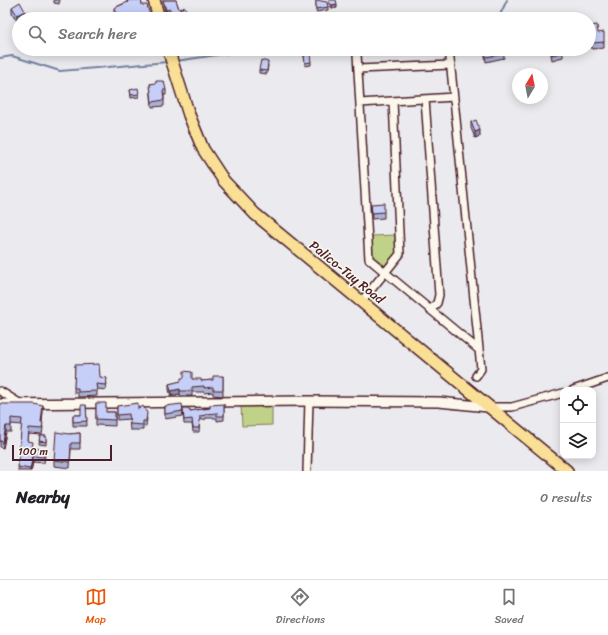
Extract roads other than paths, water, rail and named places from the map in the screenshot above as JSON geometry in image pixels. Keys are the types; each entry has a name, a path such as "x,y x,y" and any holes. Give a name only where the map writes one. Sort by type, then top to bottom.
{"main road":[{"path":"154,0 157,12"},
{"name":"Palico-Tuy Road","path":"170,56 189,115 203,149 224,181 255,214 567,471"}],"street":[{"path":"357,56 368,255 371,261 385,273 479,350"},
{"path":"450,56 481,369 476,376"},
{"path":"358,70 451,64"},
{"path":"360,103 454,97"},
{"path":"425,99 439,295 437,303 430,310"},
{"path":"361,302 398,258 401,250 393,101"},
{"path":"582,387 608,378"},
{"path":"0,391 21,404"},
{"path":"0,404 309,401 439,402 488,407 512,406 560,394"},
{"path":"307,471 309,401"}],"waterway":[{"path":"501,12 507,0"},
{"path":"0,58 12,56 60,71 168,62"},
{"path":"176,61 210,56"}]}
